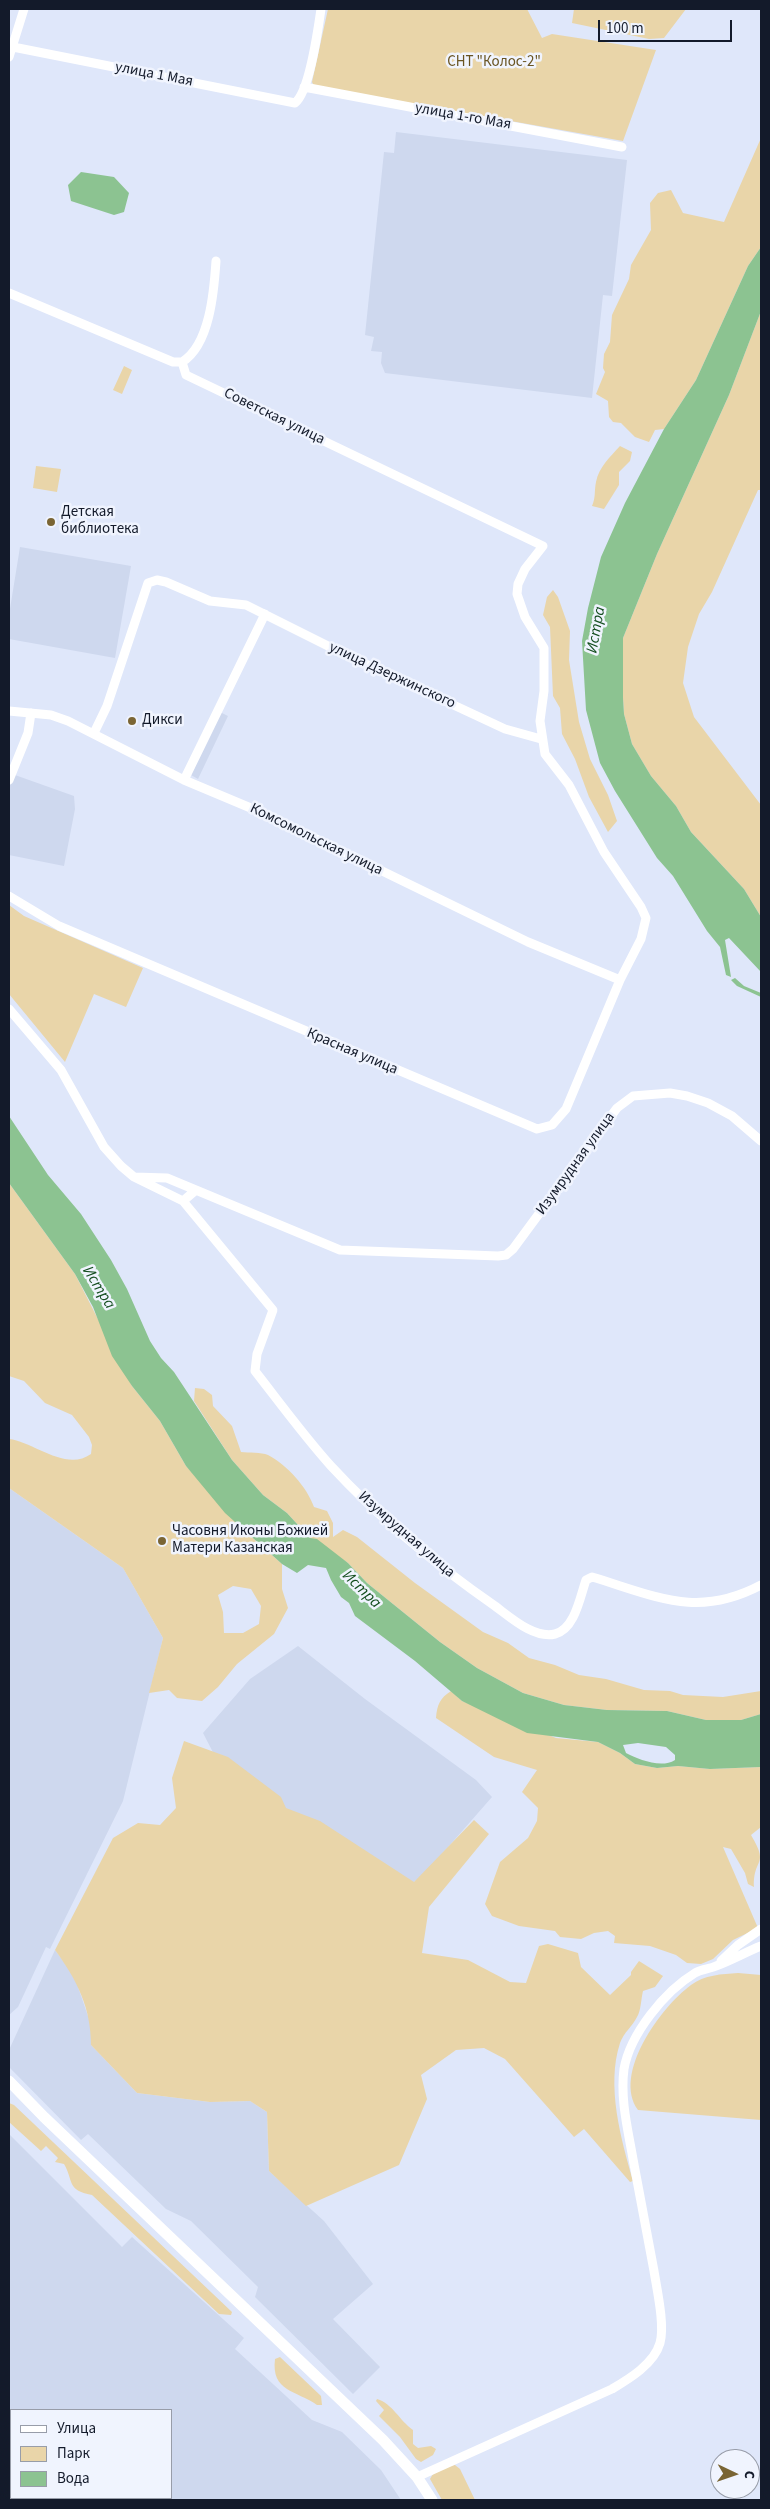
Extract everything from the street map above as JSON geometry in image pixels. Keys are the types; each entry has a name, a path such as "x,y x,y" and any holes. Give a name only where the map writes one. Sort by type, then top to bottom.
{"street":[{"path":"9,57 24,9"},
{"path":"304,87 314,52 321,9"},
{"name":"улица 1 Мая","path":"13,47 295,103 300,99 304,87"},
{"name":"улица 1-го Мая","path":"304,87 622,146"},
{"path":"9,293 173,362 182,362 196,350 213,302 216,261"},
{"name":"Советская улица","path":"182,362 186,375 543,546 525,569 518,584 517,594 525,617 544,648 545,668 540,708 541,740"},
{"name":"улица Дзержинского","path":"94,733 107,706 148,583 157,580 210,601 246,605 340,652 505,729 541,740"},
{"path":"184,780 265,614"},
{"name":"Комсомольская улица","path":"9,711 58,717 94,733 184,780 265,814 528,942 620,980"},
{"path":"9,780 28,733 31,713"},
{"name":"Красная улица","path":"9,896 59,926 537,1129 544,1129 552,1125 566,1109 620,980 641,939 646,918 604,852 565,779 545,754 541,740"},
{"path":"9,1009 61,1070 104,1147 134,1177 182,1201 196,1190"},
{"name":"Изумрудная улица","path":"134,1177 167,1178 340,1250 498,1256 506,1255 513,1249 617,1108 633,1096 670,1093 708,1103 732,1116 761,1141"},
{"name":"Изумрудная улица","path":"182,1201 272,1310 254,1365 255,1372 331,1466 411,1542 446,1572 525,1627 548,1635 562,1631 568,1626 576,1609 586,1580 592,1578 664,1598 695,1604 722,1602 739,1597 761,1585"},
{"path":"716,1966 738,1945 761,1929"},
{"path":"417,2477 612,2389 640,2370 655,2354 660,2343 660,2321 624,2108 623,2085 625,2067 629,2052 637,2036 650,2016 667,1996 696,1972 716,1966 761,1946"},
{"path":"9,2082 96,2168 363,2421 417,2477 432,2500"}],"shaded area":[{"path":"396,132 627,160 612,296 603,295 592,398 385,373 381,363 382,352 371,351 374,337 365,335 384,152 394,153"},
{"path":"20,547 131,566 115,658 9,639 9,615"},
{"path":"220,712 228,716 198,779 191,775"},
{"path":"15,775 74,796 75,809 64,866 9,855 9,787"},
{"path":"9,1488 123,1568 163,1638 123,1801 50,1949 46,1947 18,2007 9,2015"},
{"path":"298,1646 365,1699 476,1780 492,1797 428,1870 350,1938 261,1845 203,1733 250,1679"},
{"path":"55,1950 74,1975 91,2025 91,2045 137,2093 210,2102 250,2101 267,2112 269,2171 324,2221 373,2284 333,2319 380,2367 353,2394 255,2297 258,2287 191,2221 166,2209 88,2134 81,2140 9,2067 9,2050"},
{"path":"9,2134 122,2247 132,2237 244,2338 235,2349 312,2420 342,2432 381,2470 401,2500 9,2500"}],"green space":[{"name":"СНТ \"Колос-2\"","path":"328,9 527,9 542,38 552,34 656,50 623,141 314,86 312,82"},
{"path":"574,9 686,9 664,38 649,39 572,23"},
{"path":"761,138 761,247 748,266 696,380 664,429 655,430 649,442 635,437 621,423 613,422 609,417 608,401 596,394 605,372 603,368 604,354 610,342 612,315 629,279 631,265 651,230 650,203 658,193 671,190 683,213 724,222"},
{"path":"761,311 761,490 758,490 712,592 699,614 688,647 683,683 694,717 761,805 761,917 744,889 691,832 676,806 651,776 632,744 624,714 623,638 657,554 729,395"},
{"path":"124,366 132,370 122,394 113,390"},
{"path":"620,446 632,452 630,461 619,472 619,485 604,509 592,506 596,482 600,472 605,463"},
{"path":"36,466 61,469 57,492 33,488"},
{"path":"553,590 558,597 570,631 569,660 579,722 590,759 608,795 617,821 608,832 589,797 575,759 562,734 560,708 553,696 550,627 543,615 547,597"},
{"path":"9,905 24,916 143,968 126,1007 94,994 65,1062 9,994"},
{"path":"9,1183 75,1274 132,1386 160,1421 186,1466 256,1541 282,1564 282,1589 288,1608 274,1634 237,1664 218,1687 202,1701 177,1698 169,1690 149,1693 163,1638 123,1568 9,1488 9,1439 71,1460 81,1459 91,1454 92,1445 89,1437 72,1415 45,1403 24,1381 9,1376","holes":["233,1586 251,1589 261,1606 259,1624 243,1633 224,1633 223,1612 218,1595"]},
{"path":"195,1388 204,1389 212,1395 213,1406 232,1426 241,1452 265,1454 275,1459 301,1484 314,1507 327,1511 333,1523 333,1537 343,1530 357,1537 415,1583 483,1632 508,1643 529,1658 555,1665 579,1675 606,1679 644,1690 670,1691 683,1695 723,1697 761,1691 761,1714 741,1720 706,1720 667,1711 607,1710 564,1705 523,1693 477,1668 440,1642 367,1583 348,1563 310,1538 287,1513 263,1495 232,1460 194,1401"},
{"path":"451,1691 462,1701 556,1738 598,1742 620,1753 635,1764 657,1768 678,1766 710,1769 761,1767 761,1827 751,1835 757,1845 760,1858 754,1877 754,1887 748,1884 745,1873 731,1849 723,1847 758,1928 733,1940 713,1959 701,1964 687,1963 676,1955 650,1946 614,1943 615,1936 608,1931 594,1933 581,1939 560,1937 555,1931 519,1926 492,1916 485,1904 500,1862 528,1838 537,1821 538,1808 522,1792 537,1770 494,1757 436,1718 440,1702"},
{"path":"184,1741 228,1757 281,1797 286,1808 320,1821 414,1882 474,1820 489,1834 429,1907 422,1953 468,1960 510,1982 526,1983 539,1946 548,1944 578,1953 581,1967 610,1995 631,1975 639,1961 663,1976 655,1987 643,1991 638,2014 620,2043 616,2060 614,2077 617,2112 633,2181 630,2182 584,2129 574,2137 505,2059 484,2048 456,2050 421,2075 427,2099 399,2165 306,2206 269,2171 267,2112 250,2101 210,2102 137,2093 91,2045 88,2019 81,1995 70,1972 55,1950 113,1838 138,1823 160,1825 176,1808 172,1778"},
{"path":"738,1973 761,1975 761,2120 638,2110 632,2095 631,2078 635,2060 654,2025 666,2009 691,1985 713,1976"},
{"path":"9,2103 14,2105 232,2312 231,2315 219,2314 92,2195 74,2187 64,2164 55,2162 58,2158 46,2146 41,2151 9,2122"},
{"path":"280,2357 321,2396 322,2405 317,2405 281,2384 275,2370 275,2359"},
{"path":"377,2399 392,2408 413,2430 413,2444 418,2448 431,2446 436,2449 433,2455 421,2462 416,2459 400,2437 379,2416 384,2410 376,2401"},
{"path":"455,2465 460,2469 475,2500 442,2500 430,2479 440,2469"}],"water":[{"path":"81,172 114,177 129,193 124,212 114,215 71,201 68,185"},
{"name":"Истра","path":"761,247 761,311 729,395 657,554 623,638 624,714 632,744 651,776 676,806 691,832 744,889 761,917 761,972 729,938 725,940 731,977 726,975 720,947 707,931 673,876 657,858 615,791 600,763 586,710 582,641 601,557 625,503 664,429 696,380 748,266"},
{"path":"735,978 744,986 761,993 761,997 737,986 731,980"},
{"name":"Истра","path":"9,1116 48,1175 81,1214 111,1260 127,1289 150,1341 161,1358 174,1372 232,1460 263,1495 287,1513 310,1538 317,1539 348,1563 367,1583 440,1642 477,1668 523,1693 564,1705 607,1710 667,1711 706,1720 741,1720 761,1714 761,1767 710,1769 678,1766 657,1768 635,1764 620,1753 598,1742 527,1733 462,1701 415,1661 355,1616 349,1603 341,1597 326,1568 308,1565 297,1573 282,1564 225,1513 186,1466 160,1421 132,1386 112,1356 93,1307 75,1274 9,1183","holes":["638,1743 666,1747 675,1755 675,1760 663,1764 643,1760 626,1753 623,1745"]}],"place":[{"name":"Детская библиотека","path":"51,522"},
{"name":"Дикси","path":"132,721"},
{"name":"Часовня Иконы Божией Матери Казанская","path":"162,1541"}]}
